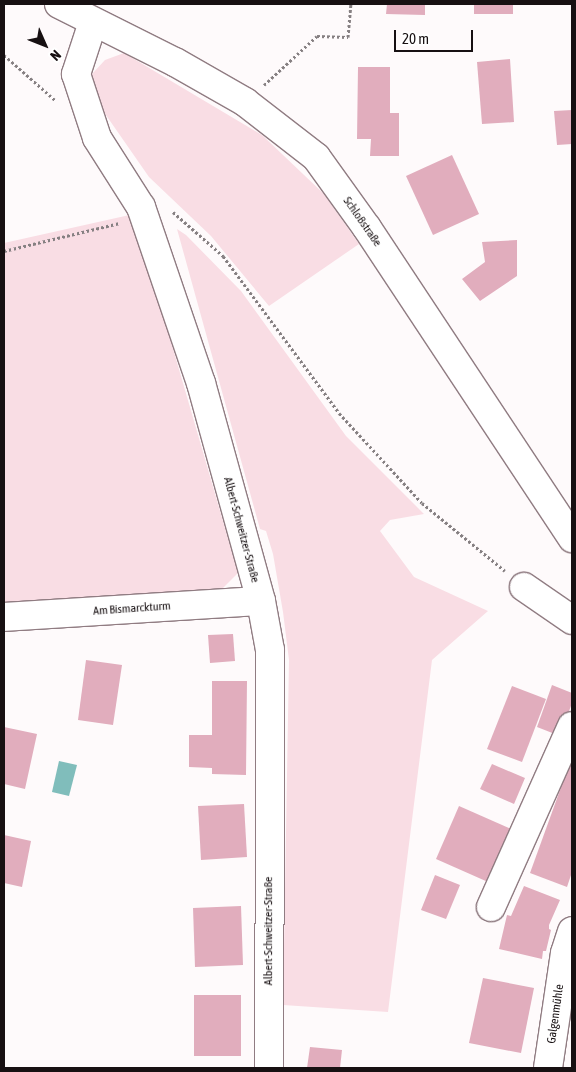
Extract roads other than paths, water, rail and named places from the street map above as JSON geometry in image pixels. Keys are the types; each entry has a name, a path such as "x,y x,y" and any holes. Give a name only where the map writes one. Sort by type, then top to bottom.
{"street":[{"name":"Schloßstraße","path":"59,4 175,62 245,102 316,157 367,228 572,538"},
{"name":"Albert-Schweitzer-Straße","path":"93,22 76,74 97,138 143,212 201,383 261,601 270,650 269,1068"},
{"path":"524,587 572,620"},
{"name":"Am Bismarckturm","path":"4,617 261,601"},
{"path":"491,907 572,726"},
{"name":"Galgenmühle","path":"548,1068 565,952 572,931"}],"water":[{"path":"59,761 77,765 69,796 52,792"}]}
